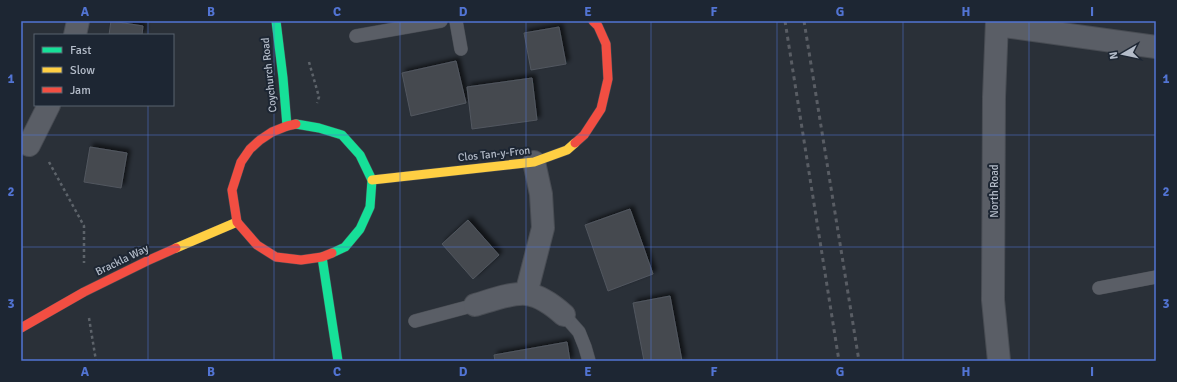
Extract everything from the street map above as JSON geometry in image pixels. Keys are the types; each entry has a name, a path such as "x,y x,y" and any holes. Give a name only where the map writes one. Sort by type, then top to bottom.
{"main road":[{"name":"Coychurch Road","path":"276,21 287,126"},
{"name":"Clos Tan-y-Fron","path":"372,180 534,162 567,150 584,135 602,109 608,78 606,44 598,26 593,21"},
{"name":"Coychurch Road","path":"296,124 309,125 342,135 360,155 372,180 370,207 360,228 345,246 322,257 301,260 276,256 256,245 237,222 232,190 240,162 260,140 272,132 287,126 296,124"},
{"name":"Brackla Way","path":"21,328 84,292 147,261 237,222"},
{"path":"322,257 338,361"}],"street":[{"path":"75,34 78,21"},
{"path":"997,23 1156,47"},
{"name":"North Road","path":"997,23 994,97 993,300 999,361"},
{"path":"29,145 48,106"},
{"path":"526,294 543,228 541,194 534,162"},
{"path":"475,305 506,296 526,294 554,306 564,315"}],"lane":[{"path":"356,36 442,21"},
{"path":"456,21 461,50"},
{"path":"1099,288 1156,277"},
{"path":"416,321 475,305"},
{"path":"564,315 579,332 589,361"}],"path":[{"path":"29,145 48,160 84,226 84,292 96,361"}],"building":[{"path":"111,21 143,26 142,34 109,34"},
{"path":"559,27 566,64 531,70 524,33"},
{"path":"456,61 466,103 411,116 402,73"},
{"path":"532,78 537,120 472,129 467,87"},
{"path":"90,147 127,153 121,188 84,182"},
{"path":"630,209 653,274 608,291 585,225"},
{"path":"468,220 499,255 473,279 442,244"},
{"path":"670,296 682,361 644,361 633,303"},
{"path":"567,342 570,361 495,361 494,355"}],"railway":[{"path":"785,21 839,361"},
{"path":"804,21 859,361"}],"traffic: fast":[{"path":"276,21 287,126"},
{"path":"296,124 319,128 342,135 360,155 372,180 370,207 360,229 345,247 332,253"},
{"path":"322,257 338,361"}],"traffic: slow":[{"path":"372,180 534,162 567,150 575,143"},
{"path":"176,248 237,222"}],"traffic: jam":[{"path":"575,143 584,135 601,109 608,79 606,44 598,26 593,21"},
{"path":"296,124 272,132 260,140 250,149 241,162 232,190 237,222 257,245 276,257 301,260 322,257 332,253"},
{"path":"21,328 84,292 176,248"}]}
